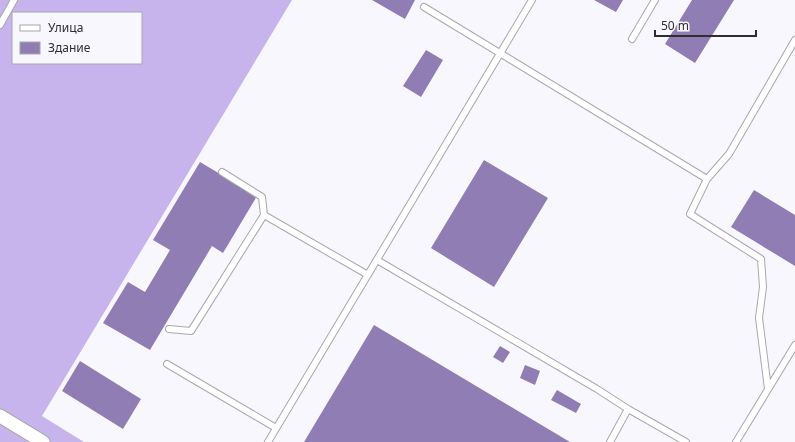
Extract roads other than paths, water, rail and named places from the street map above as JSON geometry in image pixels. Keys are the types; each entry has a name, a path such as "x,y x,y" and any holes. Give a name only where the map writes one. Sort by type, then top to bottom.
{"street":[{"path":"0,416 43,442"}],"lane":[{"path":"0,26 14,0"},
{"path":"268,442 532,0"},
{"path":"632,39 655,0"},
{"path":"424,7 707,179"},
{"path":"768,389 759,318 763,287 761,259 690,214 707,179 729,154 795,40"},
{"path":"169,329 191,331 264,215 262,197 222,172"},
{"path":"264,215 368,275"},
{"path":"377,260 686,442"},
{"path":"736,442 795,345"},
{"path":"167,364 276,428"},
{"path":"610,442 628,409"}]}
